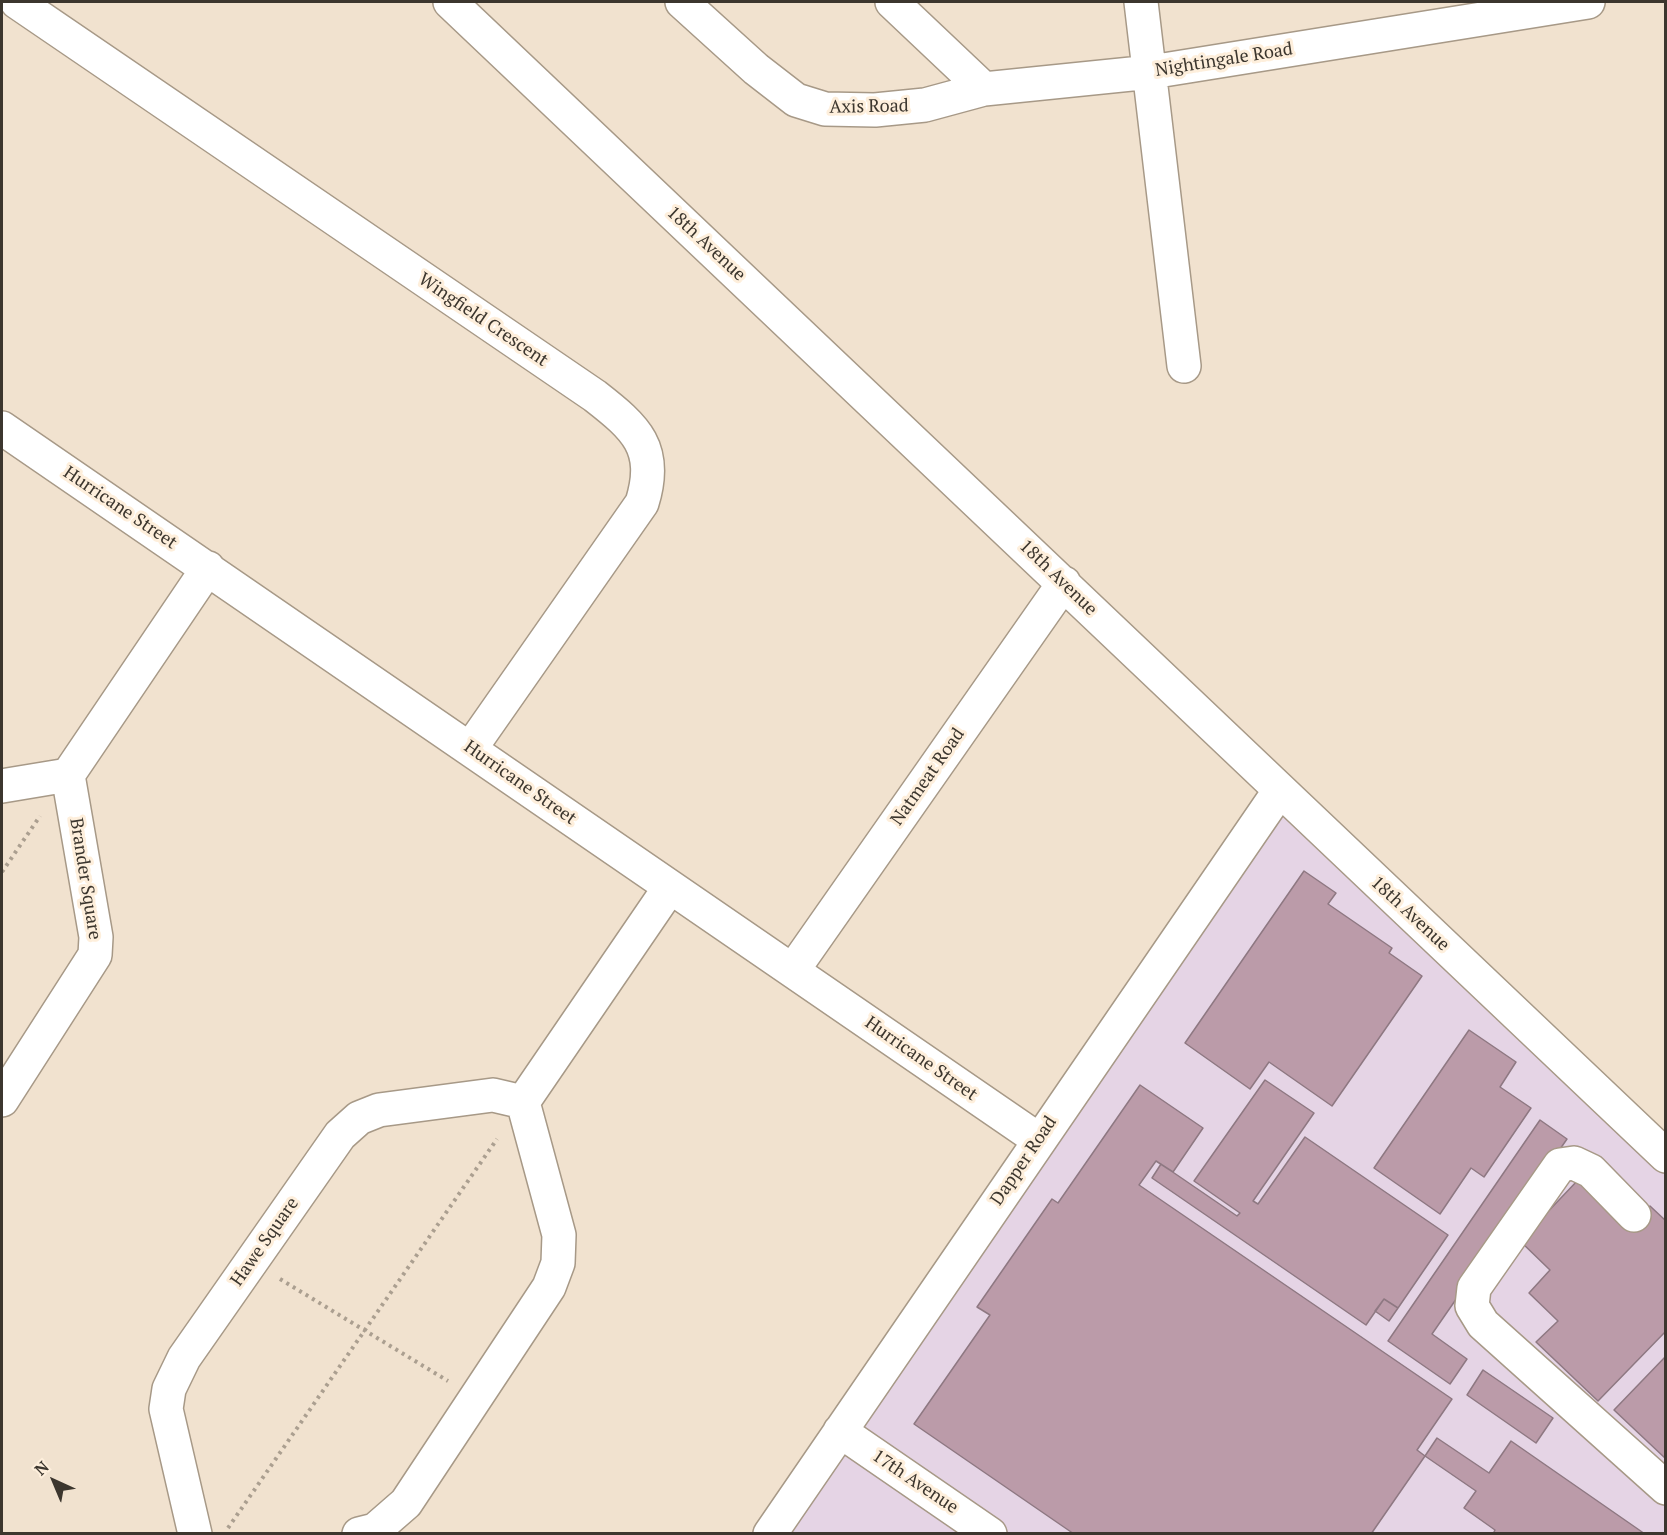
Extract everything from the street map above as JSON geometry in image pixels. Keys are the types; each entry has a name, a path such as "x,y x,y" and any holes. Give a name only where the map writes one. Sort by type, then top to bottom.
{"street":[{"name":"Wingfield Crescent","path":"17,2 595,396 620,416 639,439 648,456 649,482 642,503 470,749"},
{"name":"18th Avenue","path":"450,2 1665,1156"},
{"name":"Axis Road","path":"682,2 756,69 796,100 825,109 875,110 925,105 984,89"},
{"path":"892,2 984,89"},
{"path":"1141,2 1184,366"},
{"name":"Nightingale Road","path":"984,89 1151,72 1588,2"},
{"name":"Hurricane Street","path":"2,428 1039,1140"},
{"path":"2,786 68,775 208,568"},
{"name":"Natmeat Road","path":"793,970 1064,583"},
{"name":"Brander Square","path":"2,1100 95,955 96,937 68,775"},
{"name":"Dapper Road","path":"770,1533 1280,790"},
{"path":"359,1533 375,1530 405,1503 549,1287 558,1263 559,1234 523,1102 670,887"},
{"name":"Hawe Square","path":"195,1533 166,1409 169,1389 184,1358 340,1135 359,1118 379,1110 493,1095 523,1102"},
{"path":"1634,1215 1591,1171 1574,1163 1560,1165 1474,1288 1472,1306 1483,1324 1665,1488"},
{"name":"17th Avenue","path":"840,1431 990,1533"}],"path":[{"path":"2,872 68,775"},
{"path":"225,1533 523,1102"},
{"path":"251,1261 475,1399"}],"shaded area":[{"path":"1280,790 1665,1168 1665,1533 770,1534"}],"building":[{"path":"1304,871 1336,893 1328,904 1392,948 1389,953 1422,976 1332,1106 1269,1062 1250,1089 1185,1043"},
{"path":"1469,1030 1516,1062 1500,1087 1531,1108 1484,1177 1471,1168 1440,1214 1374,1168"},
{"path":"1265,1080 1314,1113 1253,1201 1258,1204 1305,1137 1448,1235 1398,1308 1384,1299 1366,1325 1152,1178 1161,1164 1237,1216 1240,1213 1194,1181"},
{"path":"1140,1085 1203,1128 1173,1172 1156,1161 1139,1185 1452,1399 1417,1450 1425,1456 1371,1534 1074,1534 914,1424 990,1315 977,1307 1052,1199 1058,1203"},
{"path":"1540,1120 1567,1139 1432,1334 1467,1359 1450,1384 1388,1341"},
{"path":"1578,1180 1628,1228 1650,1206 1666,1221 1666,1331 1598,1401 1536,1342 1558,1321 1529,1293 1550,1270 1520,1241"},
{"path":"1384,1299 1398,1308 1389,1321 1375,1311"},
{"path":"1666,1356 1666,1459 1614,1410"},
{"path":"1483,1370 1553,1418 1536,1443 1467,1395"},
{"path":"1437,1438 1489,1473 1511,1441 1645,1534 1493,1534 1495,1530 1464,1508 1476,1491 1425,1456"}]}
